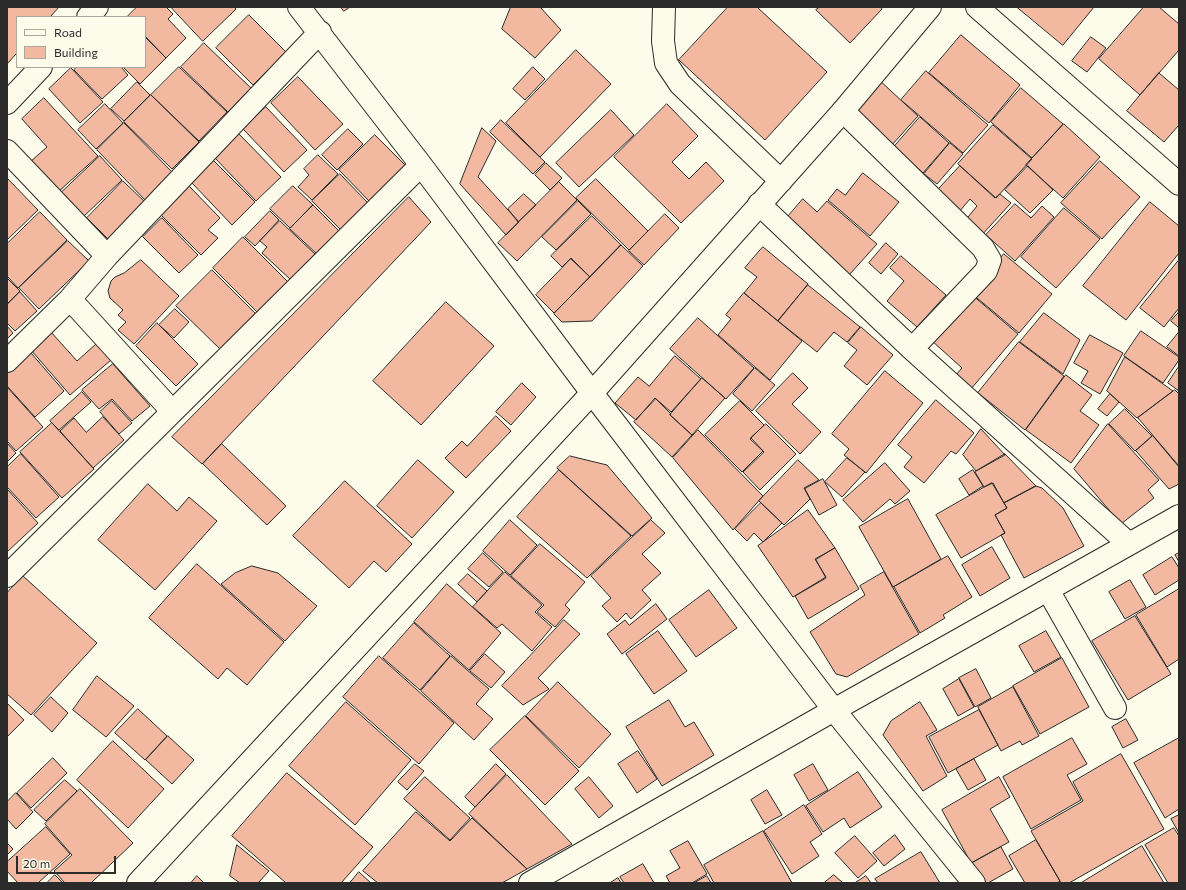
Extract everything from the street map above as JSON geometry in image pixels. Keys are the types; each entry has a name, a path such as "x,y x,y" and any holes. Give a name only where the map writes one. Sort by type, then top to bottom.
{"street":[{"path":"89,16 97,7"},
{"path":"299,7 320,32 592,393 834,710 974,883"},
{"path":"664,7 663,41 666,63 680,84 781,181"},
{"path":"138,883 592,393 843,111 930,7"},
{"path":"977,7 1179,184"},
{"path":"7,361 70,299 107,256 320,32"},
{"path":"7,103 39,68"},
{"path":"843,111 983,248 990,260 986,271 912,349"},
{"path":"7,151 107,256"},
{"path":"7,576 421,165"},
{"path":"759,204 912,349 1129,544"},
{"path":"70,299 172,411"},
{"path":"530,883 1179,516"},
{"path":"1048,590 1115,708"}],"building":[{"path":"7,7 59,7 51,16 16,16 16,54 7,64"},
{"path":"137,7 166,7 173,14 168,19 186,38 166,58 146,37 146,16 128,16"},
{"path":"171,7 234,7 236,9 203,41"},
{"path":"341,7 350,7 344,11"},
{"path":"511,7 540,7 561,30 535,58 502,29"},
{"path":"728,7 757,7 827,72 765,140 679,60"},
{"path":"820,7 881,7 882,9 850,43 816,10"},
{"path":"1017,7 1094,7 1063,45"},
{"path":"1144,7 1159,7 1179,24 1179,50 1140,95 1099,59"},
{"path":"249,15 286,52 253,85 216,48"},
{"path":"961,35 1020,85 989,123 929,73"},
{"path":"1091,37 1106,48 1087,72 1072,61"},
{"path":"146,38 166,58 140,84 124,68 146,68"},
{"path":"204,43 251,88 228,112 181,67"},
{"path":"576,50 611,84 540,157 506,123"},
{"path":"179,67 227,112 199,141 151,95"},
{"path":"533,67 545,79 525,100 513,89"},
{"path":"71,68 103,102 80,123 49,89"},
{"path":"76,68 122,68 128,75 102,99 74,70"},
{"path":"926,71 988,125 963,153 901,100"},
{"path":"1159,73 1179,90 1179,125 1164,142 1127,111"},
{"path":"298,77 343,124 315,150 271,103"},
{"path":"877,78 918,116 891,146 850,108"},
{"path":"137,82 150,95 124,121 111,109"},
{"path":"1021,88 1063,124 1032,158 991,122"},
{"path":"151,95 199,142 172,169 124,122"},
{"path":"44,98 98,156 58,192 30,162 47,147 22,119"},
{"path":"105,104 123,123 96,149 78,130"},
{"path":"667,104 698,136 672,162 689,179 706,162 724,181 681,223 614,157"},
{"path":"266,107 307,150 284,172 243,129"},
{"path":"611,110 634,135 579,187 556,163"},
{"path":"920,117 949,143 923,173 894,147"},
{"path":"501,120 545,162 533,174 490,132"},
{"path":"124,123 173,173 145,200 97,150"},
{"path":"1064,124 1100,157 1063,198 1026,165"},
{"path":"993,125 1032,159 996,198 958,164"},
{"path":"482,128 496,141 478,177 519,222 506,235 460,184"},
{"path":"348,129 363,144 337,170 322,155"},
{"path":"238,133 281,177 256,201 214,157"},
{"path":"375,135 406,166 370,202 339,170"},
{"path":"950,143 963,154 937,184 924,174"},
{"path":"318,155 338,174 312,200 298,187 309,175 304,169"},
{"path":"100,156 122,180 82,218 60,194"},
{"path":"213,160 255,202 232,225 191,182"},
{"path":"1100,161 1140,197 1102,239 1061,203"},
{"path":"546,163 562,178 550,190 535,175"},
{"path":"960,166 995,198 1000,194 1011,203 980,237 964,222 977,206 970,199 958,213 935,193"},
{"path":"1028,166 1053,190 1030,213 1005,190"},
{"path":"863,173 899,202 870,236 828,200 837,189 845,195"},
{"path":"340,174 368,203 341,230 312,201"},
{"path":"7,178 38,210 7,240"},
{"path":"596,179 648,231 629,250 576,198"},
{"path":"123,181 145,202 108,239 87,218"},
{"path":"559,182 577,200 517,261 498,243"},
{"path":"189,186 220,218 208,230 218,238 201,255 160,214"},
{"path":"293,186 313,205 290,228 270,209"},
{"path":"524,194 536,205 518,222 508,209"},
{"path":"409,197 431,222 202,464 172,437"},
{"path":"803,199 817,212 827,201 877,244 849,275 786,219"},
{"path":"578,201 591,214 556,250 542,237"},
{"path":"1150,202 1179,226 1179,253 1126,320 1083,286"},
{"path":"1015,204 1031,218 1042,206 1054,217 1015,261 986,235"},
{"path":"313,205 339,231 317,254 290,229"},
{"path":"1064,208 1100,239 1056,288 1021,257"},
{"path":"270,211 279,220 255,246 245,237"},
{"path":"40,212 67,240 18,288 7,276 7,244"},
{"path":"665,214 679,228 644,265 629,251"},
{"path":"592,216 621,245 590,277 571,258 562,267 551,256"},
{"path":"162,218 198,255 179,273 143,237"},
{"path":"280,221 316,255 292,281 262,253 267,247 260,241"},
{"path":"243,237 289,283 259,314 213,268"},
{"path":"68,241 89,261 39,309 19,288"},
{"path":"886,243 898,254 881,274 869,263"},
{"path":"621,245 643,266 592,321 562,322 554,314"},
{"path":"763,247 808,284 778,321 744,293 757,277 745,268"},
{"path":"1004,254 1052,294 1019,333 971,293"},
{"path":"901,256 946,295 917,327 887,301 904,281 890,268"},
{"path":"571,259 590,277 554,313 536,295"},
{"path":"141,260 179,296 134,344 118,330 126,322 118,315 123,310 110,298 108,291 111,281 115,277 124,273"},
{"path":"1179,260 1179,308 1164,327 1140,308"},
{"path":"212,270 257,315 222,351 176,306"},
{"path":"7,278 20,291 7,304"},
{"path":"808,285 860,327 847,342 834,332 817,352 778,321"},
{"path":"20,292 37,311 15,331 7,323 7,305"},
{"path":"744,293 802,341 770,380 718,335 731,319 726,315"},
{"path":"971,294 1018,334 970,390 955,376 962,368 931,340"},
{"path":"446,302 494,346 421,425 373,381"},
{"path":"175,309 189,322 174,338 159,325"},
{"path":"1179,312 1179,328 1171,321"},
{"path":"1044,313 1080,340 1063,374 1020,342"},
{"path":"698,318 754,368 726,399 670,349"},
{"path":"157,323 198,364 176,386 136,346"},
{"path":"7,326 13,333 7,339"},
{"path":"861,327 893,355 867,385 844,366 857,350 848,343"},
{"path":"1141,331 1179,357 1179,360 1163,383 1124,356"},
{"path":"51,332 77,361 96,344 111,360 70,395 31,350"},
{"path":"1179,332 1179,356 1167,347"},
{"path":"1090,335 1123,353 1100,394 1081,383 1088,371 1074,363"},
{"path":"1019,342 1064,376 1025,430 978,393"},
{"path":"31,353 64,391 35,417 7,386 7,374"},
{"path":"675,356 701,379 671,412 655,398 636,420 615,403 638,377 649,386"},
{"path":"1125,357 1173,391 1137,418 1107,391"},
{"path":"113,364 150,406 132,421 112,399 99,409 82,390"},
{"path":"755,368 775,385 752,411 733,394"},
{"path":"1178,368 1179,369 1179,391 1168,383"},
{"path":"885,371 923,403 866,473 844,455 849,449 832,434"},
{"path":"793,373 808,388 792,404 821,432 800,454 756,411"},
{"path":"1066,375 1092,395 1080,411 1099,425 1071,463 1026,430"},
{"path":"702,378 725,398 692,435 670,415"},
{"path":"522,383 536,397 511,425 496,412"},
{"path":"7,387 43,427 16,451 7,441"},
{"path":"1175,390 1179,394 1179,466 1138,418"},
{"path":"82,392 91,402 59,430 50,421"},
{"path":"1110,394 1119,402 1107,416 1098,409"},
{"path":"656,399 671,414 670,415 692,435 672,457 634,422"},
{"path":"936,400 974,433 956,454 951,451 924,483 904,467 912,457 898,445"},
{"path":"112,401 132,423 119,434 100,412"},
{"path":"740,401 764,425 750,439 763,451 742,472 705,435"},
{"path":"1125,409 1152,436 1135,451 1109,424"},
{"path":"496,416 511,431 466,478 445,458 462,441 467,446"},
{"path":"103,417 124,440 93,468 60,431 74,418 86,432"},
{"path":"52,423 94,469 62,498 20,452"},
{"path":"766,424 796,454 760,490 743,472 764,452 751,438"},
{"path":"1108,424 1159,480 1148,490 1154,498 1121,524 1074,469"},
{"path":"981,429 1005,455 976,471 963,455"},
{"path":"698,430 763,496 733,530 673,458"},
{"path":"1153,436 1179,467 1179,484 1169,489 1136,451"},
{"path":"7,443 16,453 7,462"},
{"path":"222,444 286,506 267,525 203,464"},
{"path":"21,454 59,497 36,518 7,487 7,467"},
{"path":"1005,454 1036,486 1004,503 993,483 984,487 975,472"},
{"path":"570,456 607,465 652,518 632,536 557,468"},
{"path":"847,458 865,472 842,497 825,482"},
{"path":"418,460 454,492 412,538 377,506"},
{"path":"798,460 819,480 804,488 810,499 784,525 759,501"},
{"path":"885,463 910,491 895,504 890,499 863,522 843,500"},
{"path":"559,470 631,536 587,578 517,517"},
{"path":"973,470 983,486 969,495 959,479"},
{"path":"823,479 837,505 819,515 805,489"},
{"path":"345,481 412,544 386,572 374,561 349,588 293,536"},
{"path":"992,483 1007,508 995,515 1005,533 961,558 936,515"},
{"path":"148,484 177,511 189,497 217,521 155,590 98,540"},
{"path":"1036,486 1042,488 1063,508 1084,546 1024,578 1001,535 1005,533 995,515 1007,508 1004,503"},
{"path":"7,489 38,523 7,552"},
{"path":"908,499 941,559 893,587 859,527"},
{"path":"761,503 782,523 763,542 754,533 747,541 735,529"},
{"path":"808,510 835,548 815,559 826,577 793,597 758,546"},
{"path":"510,520 537,545 510,575 483,551"},
{"path":"651,520 665,533 642,554 661,573 642,590 651,600 631,619 626,613 617,622 602,606 611,598 591,576"},
{"path":"540,544 585,582 565,605 570,610 555,627 537,612 544,605 511,576"},
{"path":"992,547 1010,578 980,596 962,565"},
{"path":"835,548 859,589 808,619 795,596 826,578 816,560"},
{"path":"483,553 503,572 489,587 468,569"},
{"path":"1179,553 1179,562 1175,555"},
{"path":"948,556 972,597 943,615 945,618 920,633 894,587"},
{"path":"1172,557 1179,568 1179,580 1155,595 1143,575"},
{"path":"197,564 284,642 247,685 227,668 218,679 149,618"},
{"path":"252,566 278,573 317,606 285,641 221,584 235,573"},
{"path":"505,572 542,605 535,612 552,627 532,651 502,624 497,628 473,607"},
{"path":"884,572 919,634 847,677 836,674 810,632 865,595 860,586"},
{"path":"468,574 487,591 477,602 458,584"},
{"path":"23,576 97,643 31,715 7,694 7,593"},
{"path":"1130,580 1146,607 1125,619 1109,592"},
{"path":"447,584 501,633 469,670 414,622"},
{"path":"1179,589 1179,659 1167,667 1136,615"},
{"path":"709,590 737,628 696,657 669,620"},
{"path":"656,604 667,619 622,654 607,634 625,620 629,625"},
{"path":"1135,616 1171,674 1128,700 1092,641"},
{"path":"564,620 580,634 538,678 549,689 523,705 502,686"},
{"path":"414,623 450,656 420,690 383,658"},
{"path":"658,631 687,671 654,694 626,654"},
{"path":"1046,631 1061,657 1034,672 1019,646"},
{"path":"485,654 505,672 491,688 470,671"},
{"path":"379,656 454,723 419,764 343,697"},
{"path":"451,656 489,689 476,704 493,719 474,740 421,691"},
{"path":"1062,658 1089,707 1040,734 1013,686"},
{"path":"976,669 991,698 975,707 959,678"},
{"path":"97,676 134,706 106,737 73,710"},
{"path":"959,679 974,707 958,716 943,689"},
{"path":"558,682 611,734 579,768 526,716"},
{"path":"1013,687 1039,736 1022,745 1020,741 1001,751 978,707"},
{"path":"51,697 68,713 52,732 34,715"},
{"path":"669,700 685,727 694,722 714,755 662,786 626,727"},
{"path":"346,702 411,760 355,825 289,766"},
{"path":"920,702 937,730 926,736 947,776 923,791 883,735 891,721"},
{"path":"7,703 24,720 7,737"},
{"path":"138,709 167,736 145,760 115,733"},
{"path":"979,710 998,745 948,773 929,737"},
{"path":"525,716 579,771 545,805 490,750"},
{"path":"1126,719 1138,740 1123,748 1112,727"},
{"path":"168,736 194,760 172,784 146,760"},
{"path":"1072,738 1087,764 1067,775 1081,800 1031,829 1003,777"},
{"path":"1179,738 1179,809 1165,818 1134,763"},
{"path":"113,741 164,789 128,828 77,780"},
{"path":"638,751 657,779 637,793 618,764"},
{"path":"1121,754 1164,829 1069,883 1061,883 1031,831 1083,801 1073,782"},
{"path":"53,758 67,773 31,808 17,793"},
{"path":"974,759 986,780 968,790 956,769"},
{"path":"415,764 424,771 407,790 398,782"},
{"path":"496,764 506,774 475,807 465,797"},
{"path":"813,764 828,790 809,801 794,775"},
{"path":"858,772 882,807 850,828 844,818 823,832 806,806"},
{"path":"287,773 373,847 341,883 286,883 232,836"},
{"path":"507,775 572,844 527,869 469,814"},
{"path":"425,777 470,818 450,840 404,799"},
{"path":"589,777 613,806 599,818 575,789"},
{"path":"999,777 1010,797 990,809 1009,842 971,863 942,810"},
{"path":"65,780 77,791 46,821 34,810"},
{"path":"80,789 133,843 91,883 65,883 54,871 72,855 45,824"},
{"path":"767,790 782,815 765,824 751,800"},
{"path":"16,793 33,812 16,829 7,819 7,802"},
{"path":"804,805 822,834 810,842 819,856 792,874 764,831"},
{"path":"416,812 450,841 472,818 527,869 502,883 378,883 363,871"},
{"path":"1179,815 1179,833 1171,819"},
{"path":"46,827 70,854 38,883 18,883 7,871 7,862"},
{"path":"1174,828 1179,836 1179,883 1168,883 1145,845"},
{"path":"763,831 792,883 714,883 704,865"},
{"path":"895,835 905,849 884,866 873,853"},
{"path":"855,836 877,861 858,878 835,853"},
{"path":"1036,840 1060,881 1057,883 1025,883 1009,856"},
{"path":"688,841 707,874 692,883 670,883 666,876 680,868 670,851"},
{"path":"7,843 13,849 7,855"},
{"path":"237,845 269,871 258,883 240,883 230,876"},
{"path":"1142,846 1164,883 1081,883"},
{"path":"1001,847 1013,869 988,883 976,883 967,866"},
{"path":"921,852 940,883 878,883 875,879"},
{"path":"643,864 654,883 624,883 620,877"},
{"path":"359,872 371,883 350,883"},
{"path":"55,875 63,883 47,883"},
{"path":"834,875 843,883 824,883"},
{"path":"197,876 204,883 191,883"},
{"path":"707,876 711,883 694,883"},
{"path":"866,876 871,883 855,883"},
{"path":"618,878 621,883 610,883"}]}
